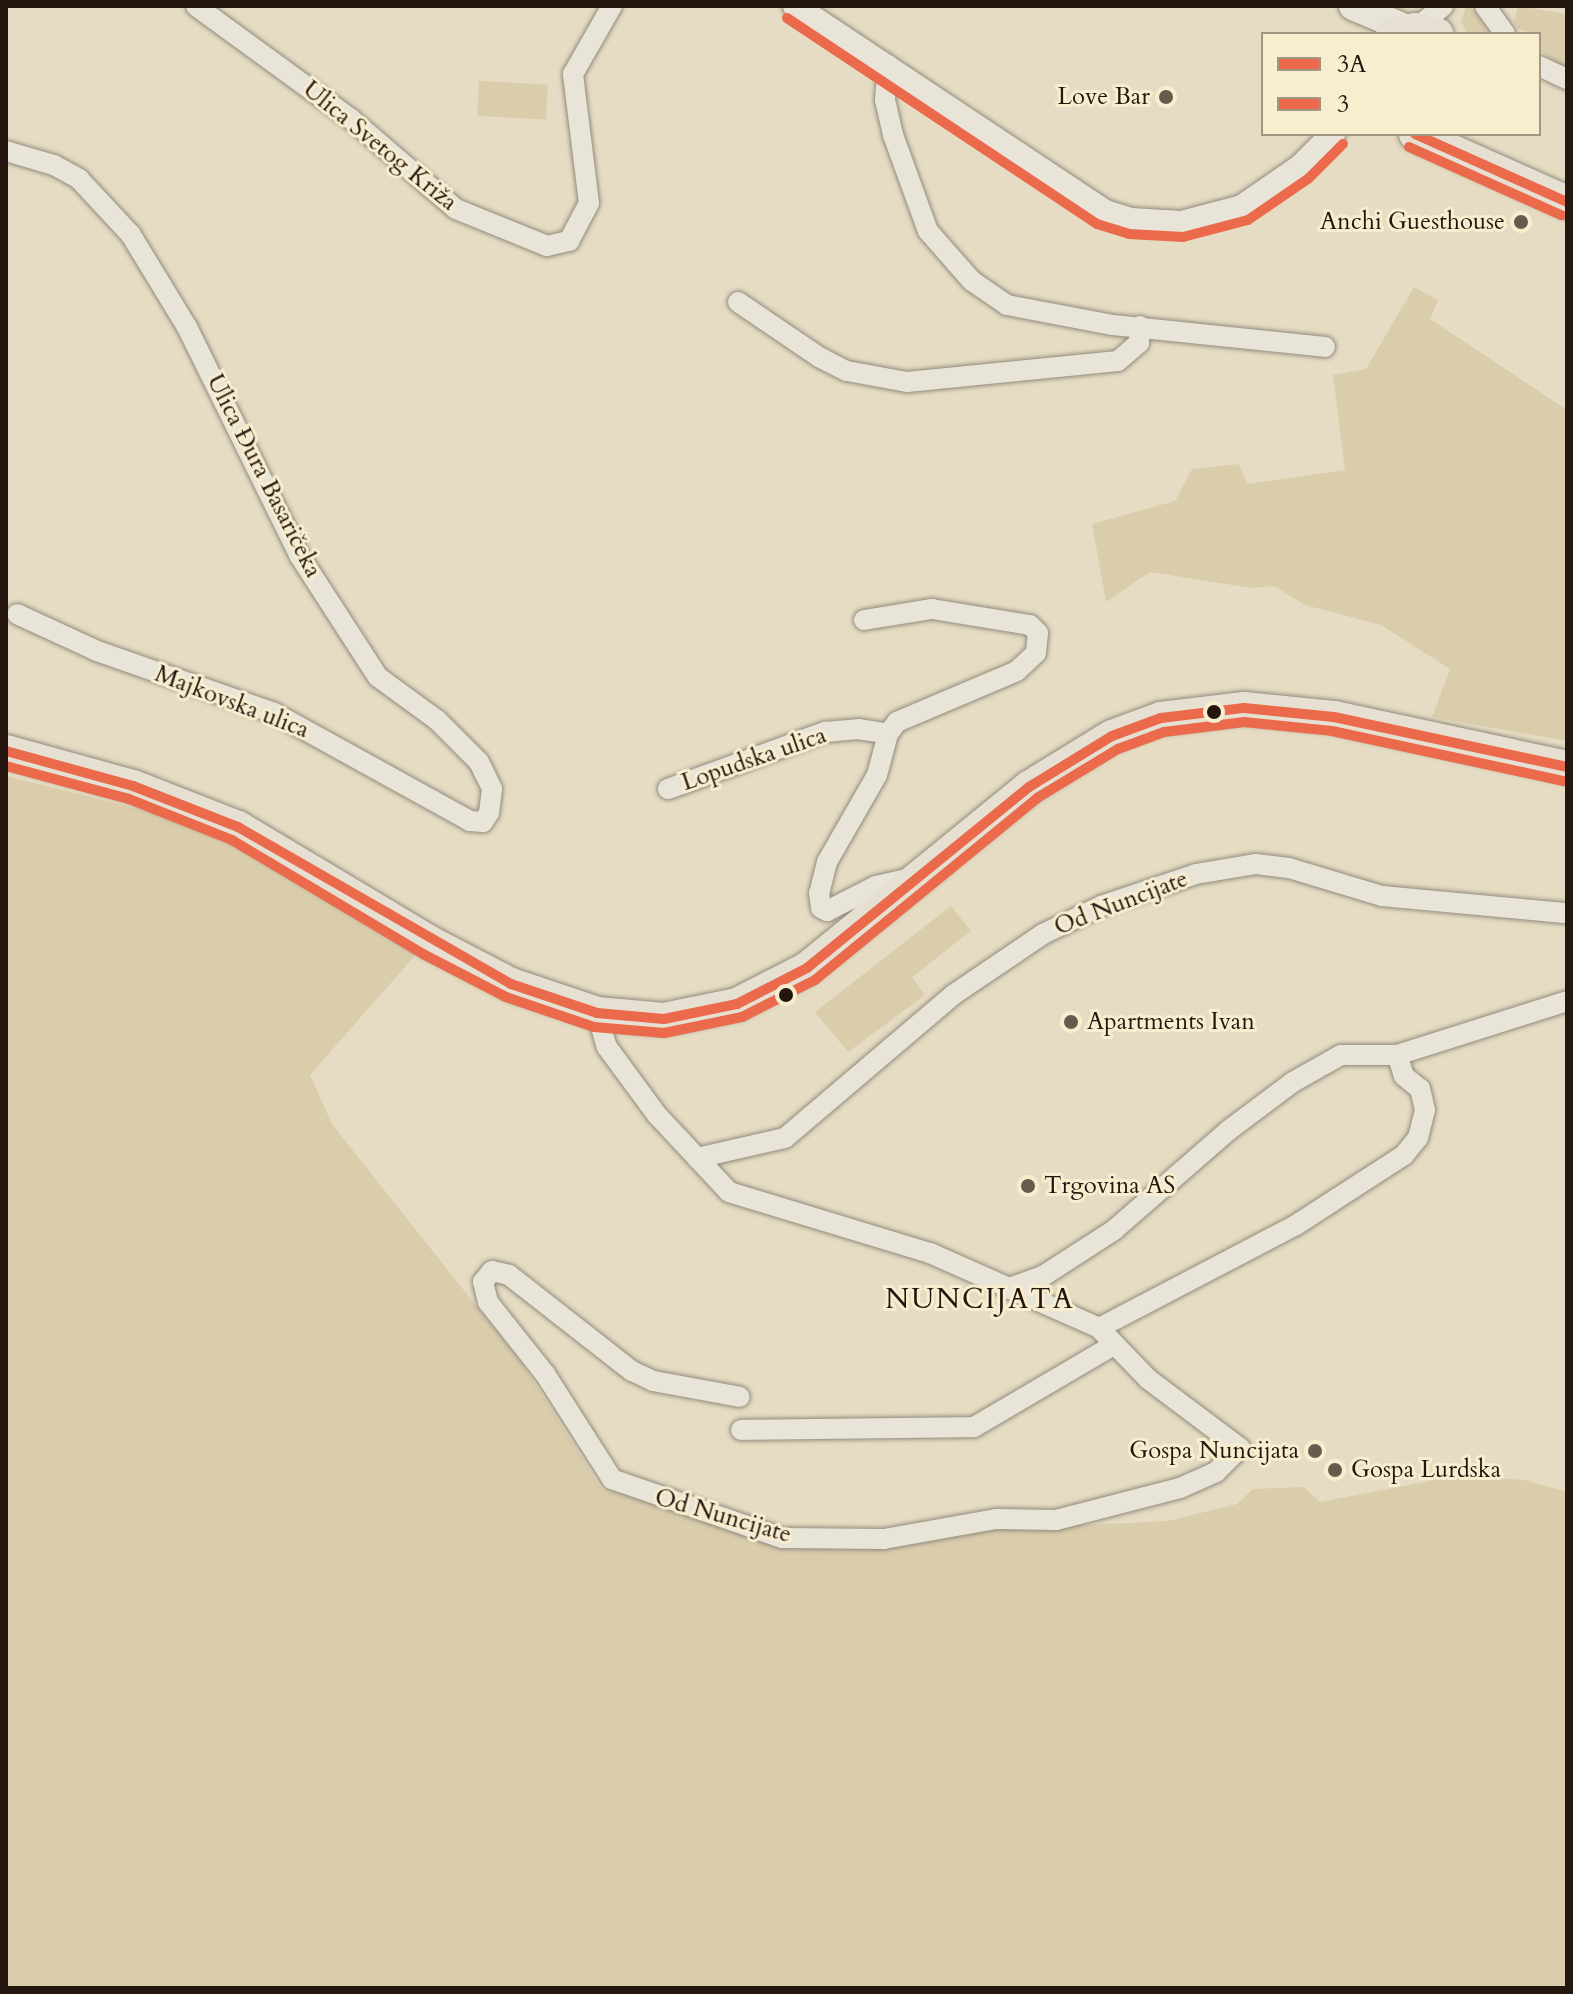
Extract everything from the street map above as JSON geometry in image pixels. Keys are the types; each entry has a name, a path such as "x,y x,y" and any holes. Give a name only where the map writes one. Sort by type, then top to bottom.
{"main road":[{"path":"1351,6 1413,32"},
{"path":"1351,6 1364,32"},
{"path":"1419,136 1567,202"},
{"path":"1473,136 1510,177"},
{"path":"6,751 133,786 238,827 430,942 511,984 597,1013 664,1019 737,1004 807,968 923,879 1029,787 1069,760 1112,736 1201,710 1244,708 1334,717 1567,767"}],"street":[{"name":"Ulica Svetog Križa","path":"196,6 351,119 456,209 547,246 569,241 589,203 573,74 612,6"},
{"path":"795,6 1105,212 1131,220 1181,223 1242,207 1328,140"},
{"path":"1413,32 1445,6 1452,32"},
{"path":"1485,6 1504,32"},
{"path":"888,65 885,100 893,135 928,231 950,260 1007,305 1140,326 1325,347"},
{"path":"1541,67 1567,79"},
{"name":"Ulica Đura Basaričeka","path":"6,151 54,165 79,179 104,203 157,274 299,555 378,677 437,720 489,776 492,802 483,822"},
{"path":"738,302 847,371 907,382 1118,361 1139,343 1140,326"},
{"path":"864,620 932,609 1030,625 1038,633 1036,653 1017,671 915,712 888,734 877,775 827,862 819,901 827,911 900,878 923,879"},
{"name":"Majkovska ulica","path":"17,614 97,651 274,713 470,821 483,822"},
{"name":"Lopudska ulica","path":"668,789 825,732 858,729 888,734"},
{"name":"Od Nuncijate","path":"697,1158 785,1138 953,995 1043,934 1101,906 1196,874 1256,864 1289,868 1382,896 1567,913"},
{"path":"1007,1289 1043,1276 1114,1230 1196,1156 1293,1082 1341,1055 1397,1055 1567,1001"},
{"name":"Od Nuncijate","path":"597,1013 607,1047 697,1158 729,1192 930,1253 1099,1328 1148,1379 1240,1448 1216,1472 1180,1488 1056,1520 996,1519 884,1539 782,1538 612,1479 545,1374 488,1302 483,1282 492,1271 509,1275 632,1371 653,1381 740,1397"},
{"path":"1099,1328 1296,1225 1404,1155 1418,1138 1425,1110 1420,1089 1404,1076 1397,1055"},
{"path":"741,1430 974,1427 1114,1345"}],"shaded area":[{"path":"1518,6 1567,14 1567,69 1541,51 1541,32 1518,29 1514,22"},
{"path":"1466,7 1472,9 1490,32 1467,32 1461,22"},
{"path":"479,81 548,85 546,120 477,116"},
{"path":"1414,287 1438,300 1430,319 1567,410 1567,741 1432,717 1450,669 1381,625 1305,605 1274,586 1251,588 1150,572 1106,602 1092,524 1175,501 1192,469 1239,464 1247,484 1345,470 1333,375 1366,369"},
{"path":"6,776 198,824 278,865 419,951 310,1075 332,1124 523,1365 602,1490 633,1495 778,1546 884,1547 997,1529 1168,1521 1237,1504 1253,1489 1304,1487 1320,1502 1461,1475 1524,1480 1567,1492 1567,1988 6,1988"},
{"path":"951,906 971,931 912,977 925,995 848,1052 815,1012"}],"transit line":[{"name":"3","path":"787,18 1097,224 1129,234 1183,237 1248,220 1309,178 1343,144"},
{"name":"3A","path":"1419,136 1567,202"},
{"name":"3","path":"1409,147 1561,215"},
{"name":"3A","path":"6,751 133,786 238,827 511,984 597,1013 664,1019 737,1004 807,968 1029,787 1112,736 1161,718 1244,708 1334,717 1567,767"},
{"name":"3","path":"6,766 129,799 232,840 423,954 506,997 594,1027 664,1033 742,1017 815,980 1037,798 1118,749 1164,732 1244,722 1332,731 1564,781"}],"place":[{"name":"Love Bar","path":"1166,97"},
{"name":"Anchi Guesthouse","path":"1521,222"},
{"name":"Apartments Ivan","path":"1071,1022"},
{"name":"Trgovina AS","path":"1028,1186"},
{"name":"Gospa Nuncijata","path":"1315,1451"},
{"name":"Gospa Lurdska","path":"1335,1470"}],"district":[{"name":"NUNCIJATA","path":"980,1299"}]}
